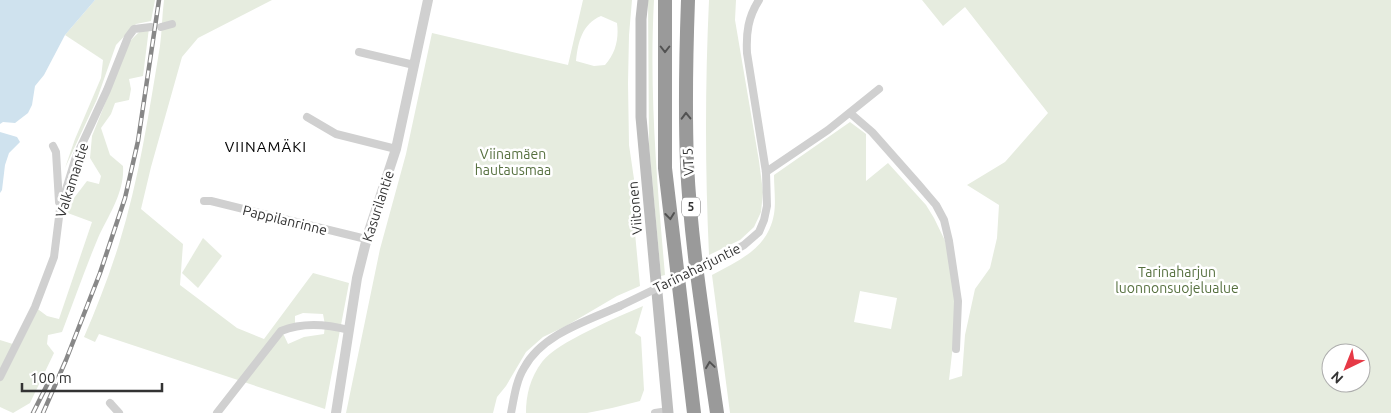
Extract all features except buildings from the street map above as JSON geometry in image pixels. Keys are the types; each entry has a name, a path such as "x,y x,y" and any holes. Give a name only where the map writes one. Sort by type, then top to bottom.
{"highway":[{"name":"VT 5","path":"665,0 665,168 694,413"},
{"name":"VT 5","path":"688,0 685,84 687,165 697,275 717,413"}],"main road":[{"name":"Viitonen","path":"643,0 641,117 668,412"}],"street":[{"name":"Kasurilantie","path":"336,413 357,278 366,240 396,150 428,0"},
{"name":"Tarinaharjuntie","path":"511,413 522,370 536,351 567,330 732,252 753,238 762,226 767,206 766,172 747,53 746,35 751,14 760,0"},
{"path":"161,27 172,24"},
{"name":"Valkamantie","path":"0,377 35,307 54,257 60,209 76,157 107,90 128,37 134,29 151,27"},
{"path":"359,52 414,65"},
{"path":"766,172 850,114 879,89"},
{"path":"850,114 872,132 936,205 944,220 958,301 956,349"},
{"path":"307,117 336,134 396,150"},
{"path":"53,146 56,152 60,209"},
{"name":"Pappilanrinne","path":"204,202 210,201 366,240"},
{"path":"218,413 281,331 295,325 331,325 349,330"},
{"path":"110,403 119,413"},
{"path":"655,413 668,412"}],"green space":[{"path":"95,0 155,0 151,21 136,24 116,45 97,99 65,168 101,78 103,60 65,35"},
{"path":"164,0 272,0 198,38 182,57 141,209 183,244 180,285 237,328 264,339 313,273 349,283 325,409 99,334 95,342 84,337 111,268 132,195 143,146 160,46","holes":["303,313 323,314 324,334 304,337 288,344 282,331 295,325 295,316"]},
{"name":"Viinamäen hautausmaa","path":"583,0 632,0 628,83 629,145 634,179 635,233 640,286 617,296 566,326 543,337 526,352 506,386 497,397 493,413 346,413 380,249 406,154 432,33 568,65","holes":["601,16 617,23 616,45 605,65 594,66 576,61 582,34 589,24"]},
{"path":"648,0 654,0 653,103 665,275 661,276 649,146"},
{"path":"709,0 736,0 735,20 763,192 761,212 754,227 740,240 709,255 706,128"},
{"name":"Tarinaharjun luonnonsuojelualue","path":"922,0 1391,0 1391,413 730,413 712,275 751,252 766,236 774,214 774,175 850,122 866,134 866,181 888,163 926,205 950,251 958,301 949,380 962,376 965,335 975,289 990,268 997,238 999,205 967,185 1005,162 1048,113 965,7 943,26","holes":["860,291 897,298 891,329 854,322"]},
{"path":"149,28 143,76 129,79 131,89 129,100 115,103 111,114 101,128 110,155 123,166 119,194 98,238 62,332 48,335 47,344 54,353 30,403 13,413 0,407 0,340 16,345 35,307 47,316 59,319 92,222 65,212 66,204 71,202 87,181 99,184 101,176 90,158 92,136 130,41 140,31"},
{"path":"203,238 222,256 198,288 182,273"},
{"path":"643,306 635,333 641,337 644,390 640,401 587,413 526,413 528,393 532,380 542,362 550,354 574,338"}],"water":[{"path":"0,0 95,0 65,35 44,75 35,86 32,105 28,113 15,123 3,122 0,124"},
{"path":"0,132 17,137 20,142 9,153 0,193"}],"railway":[{"path":"43,413 100,273 125,198 138,141 159,0"},
{"path":"33,413 48,383"}],"district":[{"name":"VIINAMÄKI","path":"266,147"}]}
